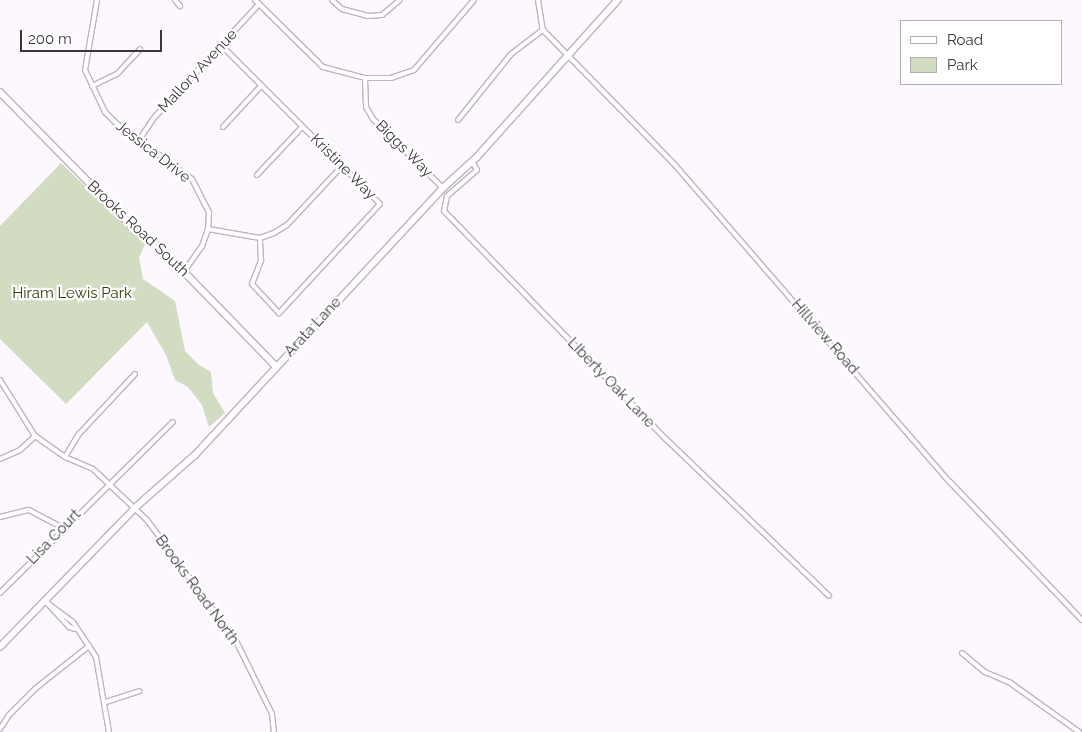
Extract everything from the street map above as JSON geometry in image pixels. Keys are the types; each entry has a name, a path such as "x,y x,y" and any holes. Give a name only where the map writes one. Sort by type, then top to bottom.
{"street":[{"name":"Jessica Drive","path":"97,0 85,60 92,86 105,112 192,179 208,212 208,229"},
{"path":"175,0 180,6"},
{"path":"255,0 323,67 365,78 391,78 414,70 474,0"},
{"path":"332,0 342,9 368,16 382,15 400,0"},
{"path":"458,120 511,54 543,30 538,0"},
{"name":"Arata Lane","path":"0,647 46,602 136,507 195,454 443,188 472,161 618,0"},
{"name":"Mallory Avenue","path":"139,140 153,119 259,4"},
{"name":"Hillview Road","path":"543,30 569,54 675,165 950,482 1082,620"},
{"name":"Kristine Way","path":"222,46 380,204 279,313 252,284 261,260 260,238"},
{"path":"92,86 122,70 140,49"},
{"name":"Biggs Way","path":"365,78 366,107 377,125 443,188"},
{"path":"223,127 261,86"},
{"name":"Brooks Road South","path":"0,92 129,223 184,272 276,366"},
{"path":"257,175 302,127"},
{"name":"LIberty Oak Lane","path":"472,161 477,170 447,196 444,211 666,439 829,596"},
{"path":"184,272 195,259 208,229 260,238 287,225 342,166"},
{"path":"65,457 79,434 135,374"},
{"path":"0,380 35,436 20,450 0,459"},
{"name":"Lisa Court","path":"0,593 109,482 173,422"},
{"name":"Brooks Road North","path":"35,436 65,457 93,469 136,507 236,641 272,714 274,732"},
{"path":"0,516 29,510 63,528"},
{"path":"46,602 56,606 90,646 98,665 106,702 109,732"},
{"path":"0,729 9,715 36,688 90,646"},
{"path":"962,653 985,672 1009,682 1079,732"},
{"path":"106,702 139,691"}],"green space":[{"name":"Hiram Lewis Park","path":"61,163 145,244 139,258 143,279 175,301 185,351 199,365 211,372 213,393 225,413 209,427 202,405 188,387 175,380 166,355 147,322 66,404 0,339 0,226"}]}
